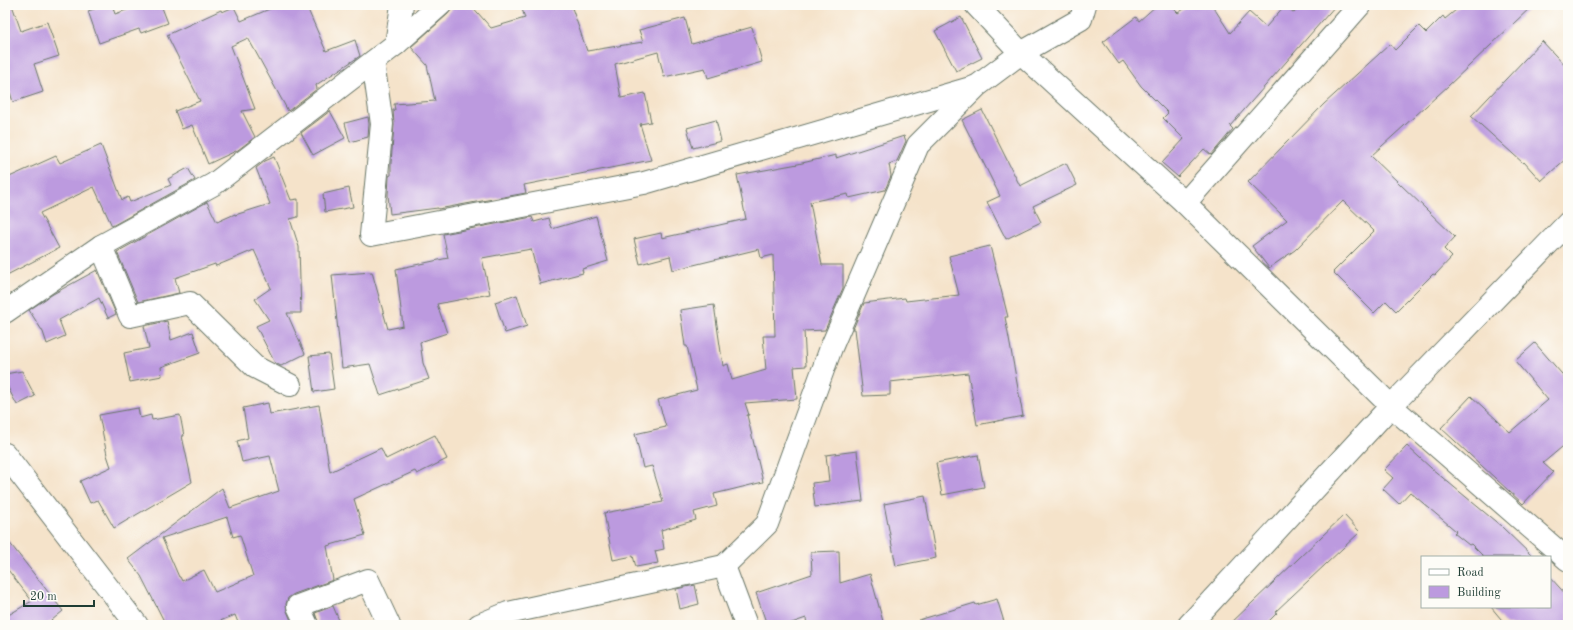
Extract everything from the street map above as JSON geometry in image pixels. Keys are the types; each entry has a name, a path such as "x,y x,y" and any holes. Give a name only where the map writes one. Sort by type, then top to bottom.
{"street":[{"path":"396,44 402,5"},
{"path":"5,312 101,246 214,184 396,44 440,5"},
{"path":"976,5 1022,53 1184,203 1392,406 1568,560"},
{"path":"479,625 508,613 724,566 767,524 831,348 918,145 977,86 1022,53 1081,19 1085,5"},
{"path":"1184,203 1360,5"},
{"path":"373,62 382,124 371,235 644,183 977,86"},
{"path":"1189,625 1392,406 1568,223"},
{"path":"101,246 130,316 190,303 255,367 290,385"},
{"path":"5,454 137,625"},
{"path":"724,566 746,625"},
{"path":"307,625 298,606 368,580 389,625"}],"building":[{"path":"5,5 12,5 21,31 47,22 59,56 34,64 43,92 13,102 5,76"},
{"path":"106,5 112,5 115,14 141,5 161,5 168,23 141,33 139,29 99,43 88,11"},
{"path":"279,5 306,5 326,51 355,40 360,56 316,85 317,89 288,111 248,38 231,46 255,109 242,111 255,137 238,150 208,164 192,125 182,129 175,111 200,101 167,35 221,10 222,12 234,7 241,21"},
{"path":"452,5 471,5 491,28 525,18 522,9 533,5 571,5 587,51 643,42 639,30 685,18 692,44 752,27 762,62 708,78 705,68 664,77 658,52 615,64 621,98 645,93 651,122 640,124 651,160 524,185 526,193 438,209 390,214 388,195 389,176 391,175 394,125 393,110 395,110 394,104 435,101 427,65 411,47 448,14 452,9"},
{"path":"1157,5 1170,5 1178,13 1190,5 1212,5 1230,33 1249,12 1266,27 1285,5 1294,13 1301,5 1336,5 1230,126 1233,129 1211,155 1204,149 1178,177 1162,163 1184,139 1163,118 1168,113 1141,86 1123,61 1119,64 1103,42 1136,17 1139,21"},
{"path":"1462,5 1533,5 1448,86 1371,156 1455,237 1444,249 1452,257 1396,311 1386,301 1374,313 1333,272 1374,231 1343,201 1295,250 1269,268 1252,246 1287,220 1248,182 1324,104 1390,44 1395,50 1419,26 1426,33 1443,16 1445,19"},
{"path":"961,17 982,58 956,71 935,31"},
{"path":"1542,41 1568,69 1568,157 1541,181 1524,162 1523,163 1471,116"},
{"path":"982,110 1020,186 1066,163 1077,185 1033,206 1041,222 1006,239 987,202 1000,196 962,120"},
{"path":"330,111 345,138 313,155 301,133"},
{"path":"368,117 368,137 350,142 345,123"},
{"path":"716,120 721,141 693,148 687,128"},
{"path":"904,136 906,141 897,161 889,164 891,176 885,190 849,198 848,194 810,202 822,265 843,265 843,288 825,330 804,331 806,366 794,367 797,399 745,403 749,415 747,415 763,482 714,494 717,506 694,512 696,520 661,530 664,549 655,551 658,563 636,567 633,556 613,560 604,513 663,502 652,466 643,468 635,434 666,427 658,400 697,390 687,346 685,346 680,310 714,305 723,366 728,364 732,380 766,370 763,336 775,336 773,255 761,258 759,249 673,270 670,256 640,264 634,239 661,233 662,238 746,219 737,175 798,164 836,155 836,158"},
{"path":"101,145 122,200 128,197 130,202 171,185 168,179 188,168 195,180 112,226 94,187 40,213 59,248 5,276 5,179 56,156 60,163"},
{"path":"274,157 291,200 298,199 298,217 290,219 299,247 301,313 287,313 305,354 281,366 275,363 256,326 269,320 255,299 271,288 254,250 216,266 215,264 175,278 179,293 138,302 117,252 207,202 217,222 235,214 270,204 256,168 265,161"},
{"path":"349,188 353,207 325,212 323,194"},
{"path":"596,216 608,261 582,269 583,273 540,284 531,249 482,258 490,294 437,304 447,333 420,342 423,363 429,379 380,395 370,364 342,368 332,275 372,272 388,329 403,326 396,269 448,258 443,234 532,217 534,222 549,218 552,229"},
{"path":"990,246 1008,317 1005,317 1023,416 977,425 968,373 890,382 890,395 863,396 855,329 853,329 864,303 905,298 906,301 959,295 949,256"},
{"path":"97,270 116,314 108,318 99,298 59,320 65,336 47,344 43,332 29,310 53,294"},
{"path":"517,295 527,326 505,333 495,302"},
{"path":"167,321 171,340 193,332 200,353 161,367 162,376 130,382 124,353 149,348 144,326"},
{"path":"1535,343 1568,381 1568,442 1543,463 1553,472 1523,504 1441,428 1471,396 1510,432 1548,400 1515,361"},
{"path":"329,354 334,389 314,392 309,356"},
{"path":"22,371 35,396 17,405 5,382 5,374"},
{"path":"268,403 270,414 319,405 330,472 381,448 386,459 435,435 447,459 417,474 415,471 354,499 365,535 327,546 333,580 294,594 288,598 286,604 287,611 293,625 239,625 235,615 210,625 166,625 141,576 128,559 222,488 230,508 279,491 270,456 242,462 237,441 248,438 243,408","holes":["227,517 233,537 240,535 253,576 215,592 204,570 182,581 162,538"]},
{"path":"138,408 140,418 151,415 152,420 180,415 184,436 182,436 192,482 114,528 98,500 90,503 80,481 111,467 99,415"},
{"path":"1407,446 1501,526 1532,556 1483,556 1471,544 1469,545 1454,533 1456,531 1410,492 1399,504 1383,489 1393,478 1384,470"},
{"path":"857,451 863,501 815,507 812,483 829,481 826,455"},
{"path":"978,455 984,487 942,495 936,463"},
{"path":"925,496 936,558 896,566 884,504"},
{"path":"1344,515 1360,532 1275,612 1277,613 1265,625 1229,625"},
{"path":"5,537 63,611 46,625 5,625 5,617 32,601 5,566"},
{"path":"839,551 840,583 870,574 884,625 807,625 806,618 786,625 767,625 756,593 812,574 811,552"},
{"path":"1551,578 1568,597 1568,625 1506,625 1492,608 1551,608"},
{"path":"695,585 699,604 680,609 676,589"},
{"path":"997,599 1005,625 920,625 919,620 975,603 976,605"},
{"path":"333,606 341,625 319,625 315,613"}]}
